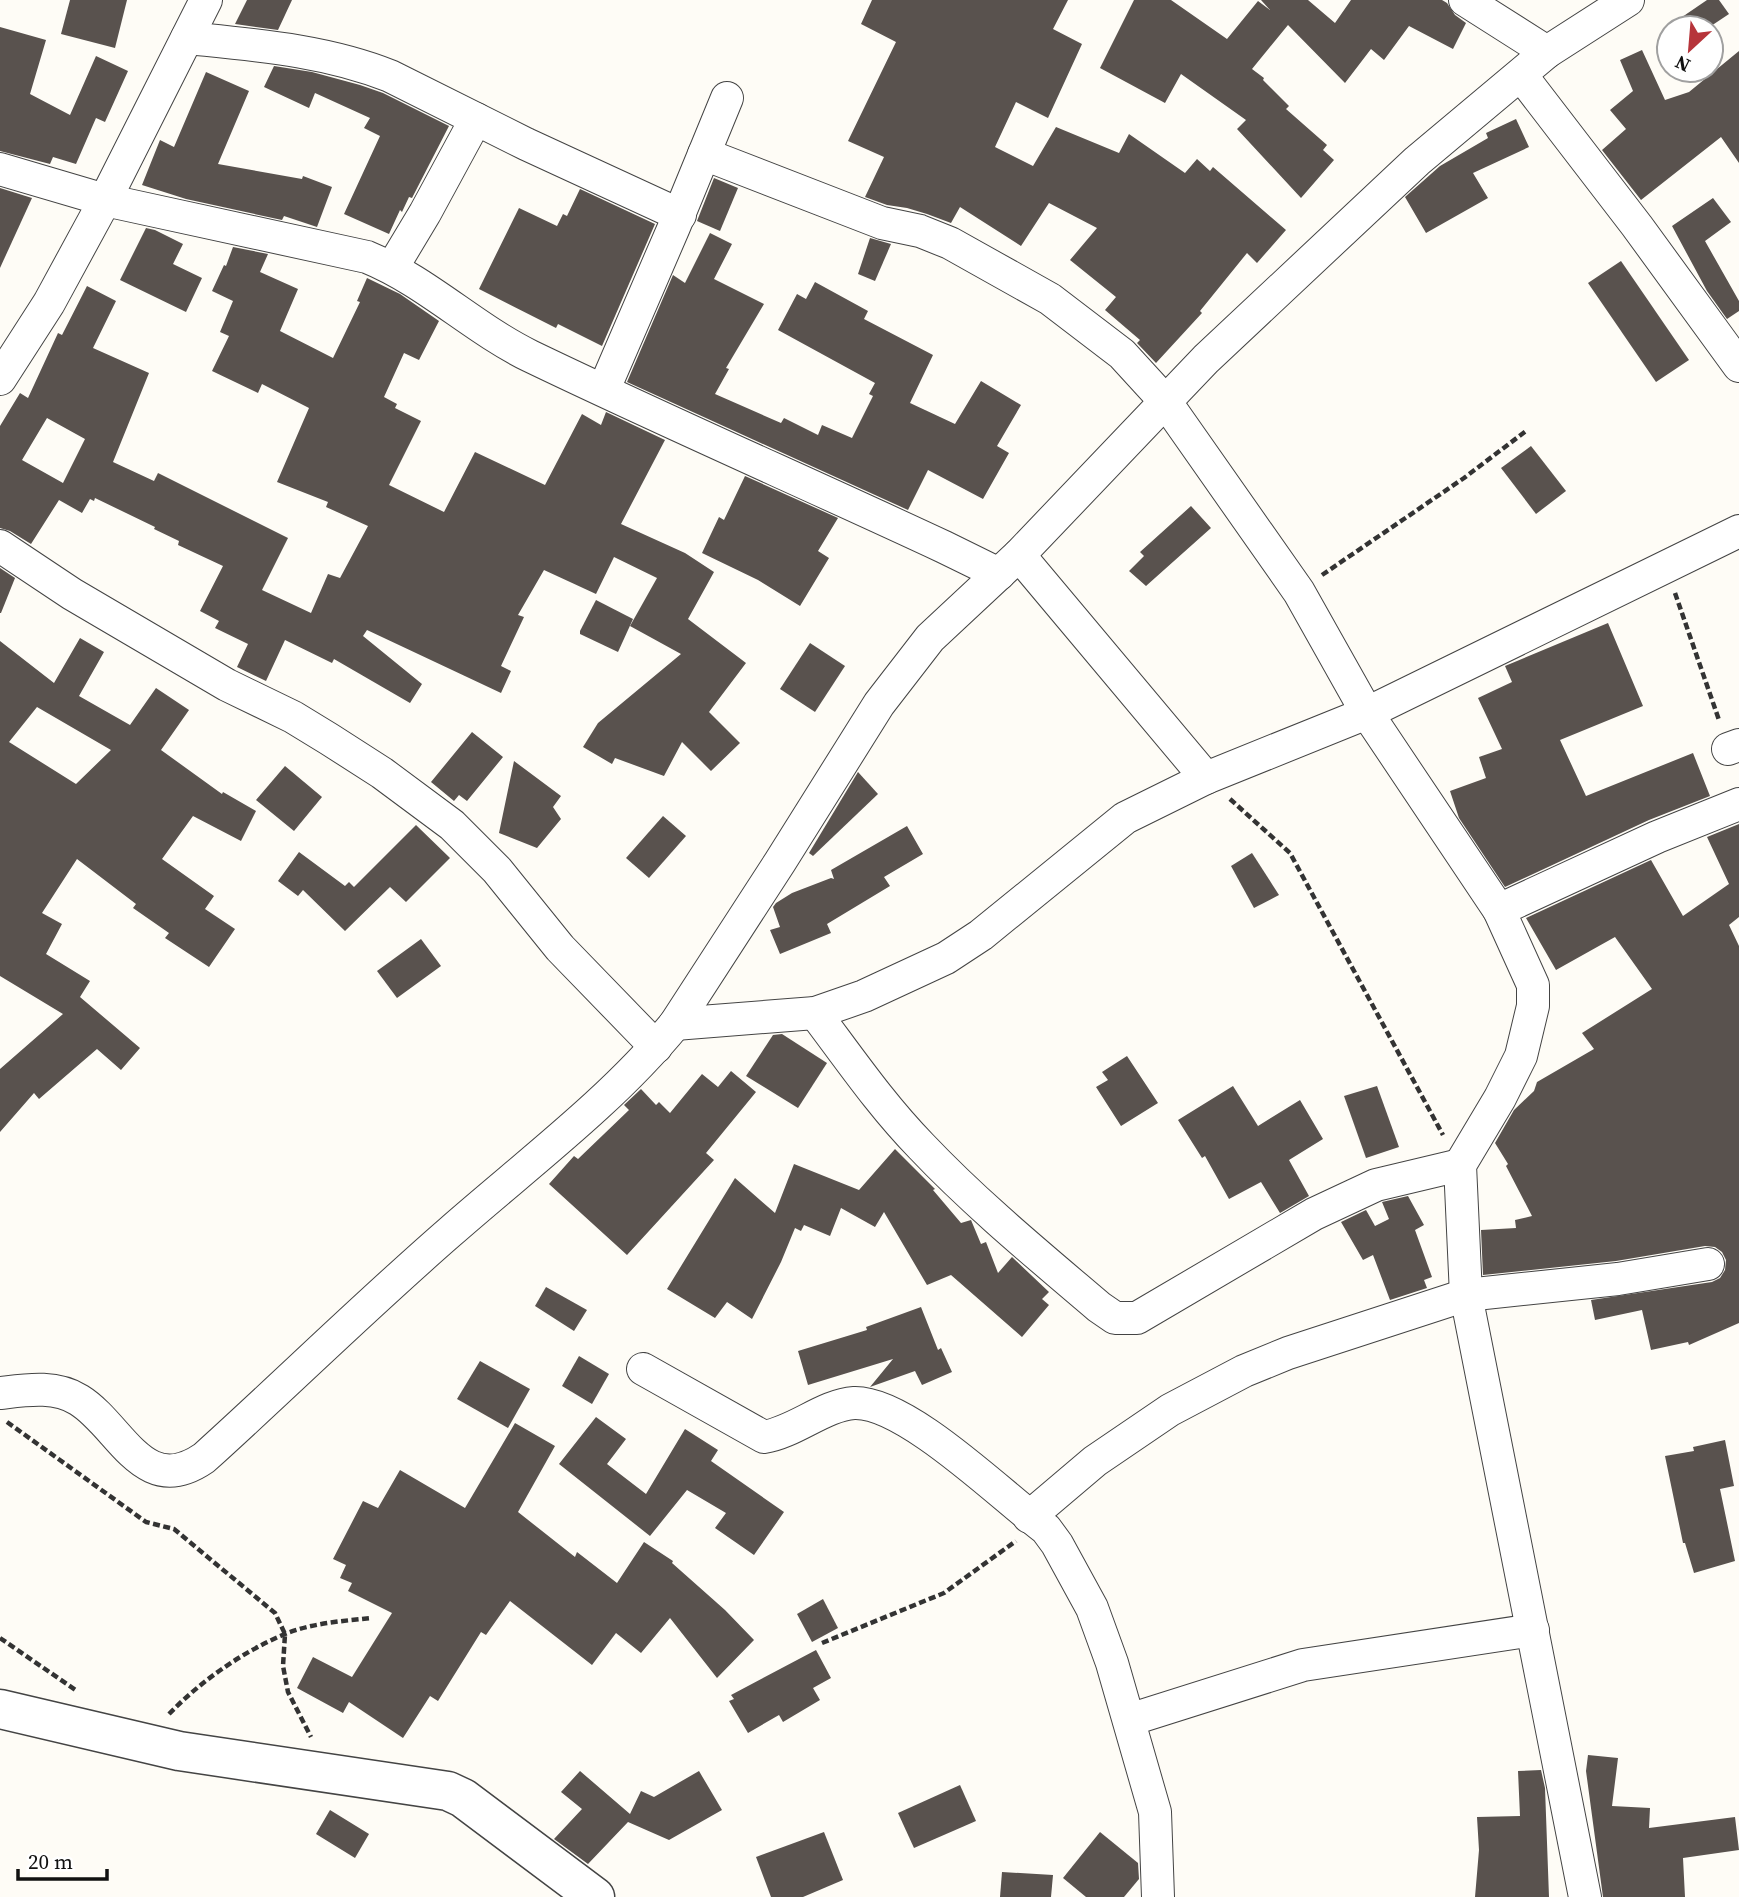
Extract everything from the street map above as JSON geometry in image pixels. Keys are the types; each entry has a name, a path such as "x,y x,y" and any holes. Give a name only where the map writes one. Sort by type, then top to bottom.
{"street":[{"path":"0,379 49,303 105,200 206,0"},
{"path":"1465,0 1547,52"},
{"path":"1,1405 35,1389 57,1391 79,1400 135,1455 158,1470 180,1471 192,1466 253,1413 376,1296 550,1146 665,1035 780,862 879,704 930,638 1080,494 1206,359 1417,161 1547,52 1628,0"},
{"path":"187,38 277,48 359,63 590,175 680,215"},
{"path":"1521,75 1637,226 1739,366"},
{"path":"604,389 680,215 727,98"},
{"path":"392,268 476,119"},
{"path":"704,154 882,223 920,231 975,256 1050,299 1122,354 1165,401 1299,592 1367,713 1499,910 1533,985 1533,1006 1521,1056 1500,1098 1460,1165 1466,1295 1585,1897"},
{"path":"0,169 105,200 367,257 392,268 528,355 944,547 1009,565 1206,778"},
{"path":"0,546 72,594 226,685 293,717 382,773 452,825 497,870 560,948 665,1035 815,1013 864,996 946,958 981,935 1125,818 1206,778 1367,713 1739,531"},
{"path":"1499,910 1657,836 1739,804"},
{"path":"815,1013 873,1091 921,1146 1004,1226 1115,1318 1137,1318 1314,1214 1376,1185 1460,1165"},
{"path":"1034,1521 1095,1461 1170,1410 1288,1353 1466,1295 1618,1279 1708,1264"},
{"path":"643,1369 764,1437 783,1432 852,1403 867,1404 885,1410 906,1420 947,1449 1034,1521 1057,1544 1102,1632 1129,1720 1155,1812 1158,1897"},
{"path":"1129,1720 1303,1665 1533,1630"},
{"path":"0,1709 179,1752 448,1791 595,1897"}],"path":[{"path":"1299,592 1526,432"},
{"path":"1666,566 1733,747"},
{"path":"1206,778 1290,853 1460,1165"},
{"path":"1,1405 146,1522 174,1529 275,1613 285,1634 284,1666 288,1692 328,1772"},
{"path":"822,1643 944,1592 1034,1521"},
{"path":"142,1743 191,1692 236,1661 285,1634 309,1627 371,1618"},
{"path":"0,1638 81,1695"}],"building":[{"path":"70,0 127,0 115,48 61,34"},
{"path":"247,0 292,0 278,30 235,24"},
{"path":"872,0 1068,0 1053,29 1082,44 1048,118 1016,102 995,147 1033,166 1056,127 1119,153 1129,134 1185,173 1197,159 1210,171 1213,167 1286,230 1257,263 1247,253 1200,311 1202,313 1156,363 1137,343 1140,340 1105,310 1116,297 1070,260 1097,228 1049,203 1021,246 960,207 951,223 865,197 884,157 848,141 896,42 861,24"},
{"path":"1134,0 1171,0 1227,39 1258,1 1270,10 1261,0 1308,0 1335,23 1351,0 1442,0 1466,23 1453,49 1409,26 1384,60 1371,49 1345,83 1288,25 1252,69 1264,78 1289,106 1286,109 1327,145 1323,150 1334,160 1301,198 1237,129 1246,120 1181,74 1165,103 1100,68"},
{"path":"1707,0 1719,0 1729,14 1725,17 1725,14 1686,14"},
{"path":"0,27 46,40 30,94 70,115 96,56 128,71 105,122 96,118 76,164 53,157 50,164 0,151"},
{"path":"1642,50 1655,84 1658,84 1665,100 1689,92 1699,84 1725,84 1725,62 1739,51 1739,163 1721,137 1641,200 1602,150 1626,129 1610,110 1633,91 1620,60"},
{"path":"274,66 312,72 360,85 383,93 449,126 412,198 409,197 402,212 400,210 389,234 344,214 380,136 364,128 370,118 315,93 309,108 264,87"},
{"path":"206,72 249,91 218,164 302,179 303,176 332,187 317,227 284,216 282,220 186,199 142,185 160,140 174,147"},
{"path":"1516,119 1529,147 1473,173 1488,198 1426,233 1405,197 1440,166 1488,138 1486,133"},
{"path":"714,178 738,188 720,231 697,221"},
{"path":"0,188 32,198 0,268"},
{"path":"580,189 655,224 602,346 558,324 556,328 479,289 519,208 557,226 563,214 567,216"},
{"path":"1713,198 1731,222 1705,241 1739,301 1739,311 1727,319 1707,291 1672,226"},
{"path":"146,228 183,244 173,264 202,278 186,312 120,280"},
{"path":"710,233 732,244 714,279 764,304 726,368 729,369 715,394 781,423 784,418 818,435 822,425 852,438 873,396 869,394 875,383 778,330 797,294 806,299 815,282 868,311 864,319 933,355 910,403 955,424 981,381 1021,405 997,446 1009,453 983,499 928,470 908,510 627,382 673,275 685,283"},
{"path":"870,238 891,244 875,281 858,274"},
{"path":"233,247 268,254 260,272 298,289 280,331 333,358 360,302 357,301 367,278 400,294 439,321 419,360 404,353 384,397 397,404 395,408 421,421 389,485 444,512 475,452 545,485 582,414 601,425 606,412 665,440 621,524 685,553 714,572 688,619 746,663 709,712 740,743 711,771 682,742 664,776 615,758 612,764 583,747 598,723 681,654 630,626 657,578 614,557 596,594 544,570 518,615 524,617 501,666 511,671 501,693 367,630 363,636 422,684 410,703 334,659 332,663 285,640 266,681 237,667 248,644 215,628 219,621 200,611 223,566 178,545 179,541 154,529 155,527 95,498 94,501 90,499 82,513 59,500 31,544 0,528 0,426 20,393 28,398 58,333 62,335 87,286 116,301 93,348 149,373 113,462 154,481 158,473 288,538 262,590 311,613 328,574 340,578 368,526 326,507 328,502 277,482 309,408 262,384 258,393 212,371 229,336 220,332 233,301 212,291 224,265 226,266","holes":["47,418 85,439 63,483 22,460"]},
{"path":"1621,261 1689,360 1656,382 1588,283"},
{"path":"1531,446 1566,491 1536,514 1501,468"},
{"path":"745,476 838,518 818,551 829,558 800,606 758,580 702,553 719,517 724,520"},
{"path":"1191,506 1211,528 1146,586 1129,571 1144,556 1140,552"},
{"path":"0,568 15,578 1,613 0,613"},
{"path":"596,600 633,619 618,652 580,634"},
{"path":"1608,623 1643,706 1560,740 1586,796 1693,753 1710,796 1649,820 1505,887 1459,818 1450,791 1486,778 1479,757 1502,749 1478,698 1512,682 1505,666"},
{"path":"80,638 104,652 79,696 130,725 156,688 189,710 161,750 222,794 223,792 256,811 241,841 193,816 162,859 214,896 205,909 235,929 209,967 165,938 169,933 133,908 136,904 77,859 42,913 62,924 46,954 90,981 80,997 140,1048 121,1070 97,1049 39,1099 34,1093 0,1132 0,1069 63,1014 0,976 0,641 54,683","holes":["37,707 111,750 76,784 9,742"]},
{"path":"810,643 845,666 815,712 780,689"},
{"path":"472,732 503,757 467,801 459,795 454,801 431,782"},
{"path":"514,761 561,796 553,807 561,819 537,848 499,833"},
{"path":"285,766 322,797 294,831 256,800"},
{"path":"858,772 878,794 813,856 809,853"},
{"path":"663,816 686,836 649,878 626,858"},
{"path":"1739,824 1739,917 1729,925 1739,946 1739,1323 1689,1345 1688,1342 1651,1350 1642,1310 1595,1320 1591,1300 1712,1282 1720,1278 1725,1270 1726,1260 1722,1252 1715,1247 1705,1246 1616,1261 1483,1275 1481,1230 1516,1228 1515,1220 1532,1216 1506,1166 1508,1164 1495,1143 1514,1110 1534,1091 1537,1082 1594,1049 1582,1033 1652,989 1615,937 1556,970 1526,918 1651,860 1683,916 1729,884 1707,837"},
{"path":"416,825 450,858 406,902 390,887 345,931 303,890 298,896 278,881 299,852 345,886 349,882 354,887"},
{"path":"907,826 923,854 884,877 890,886 827,924 831,933 780,954 770,930 780,927 773,907 776,903 792,893 834,879 831,870"},
{"path":"1252,853 1279,895 1254,908 1231,866"},
{"path":"421,939 441,966 397,998 377,971"},
{"path":"782,1034 827,1063 798,1108 746,1076 773,1035"},
{"path":"1127,1056 1158,1103 1121,1126 1096,1087 1108,1080 1102,1072"},
{"path":"731,1071 756,1092 706,1153 714,1160 627,1255 549,1184 574,1156 578,1159 629,1110 624,1105 641,1089 656,1105 659,1102 670,1113 702,1074 718,1087"},
{"path":"1233,1086 1258,1126 1300,1100 1323,1139 1289,1160 1309,1196 1280,1213 1261,1182 1229,1199 1205,1156 1202,1158 1178,1120"},
{"path":"1377,1086 1399,1147 1366,1158 1344,1096"},
{"path":"895,1149 935,1189 933,1190 961,1223 971,1220 981,1244 986,1242 998,1273 1012,1257 1049,1292 1042,1299 1049,1305 1022,1337 951,1275 927,1285 884,1212 875,1227 841,1208 830,1236 804,1225 801,1231 795,1228 752,1319 727,1302 715,1318 667,1289 735,1178 775,1213 794,1164 859,1190"},
{"path":"1408,1196 1424,1225 1415,1230 1432,1277 1424,1280 1427,1288 1390,1300 1373,1255 1363,1260 1341,1222 1366,1210 1375,1226 1389,1219 1382,1202"},
{"path":"546,1287 587,1310 574,1331 535,1306"},
{"path":"921,1307 938,1350 941,1348 952,1372 922,1385 915,1371 870,1387 893,1359 808,1385 798,1351 867,1330 866,1327"},
{"path":"579,1356 609,1374 592,1404 562,1386"},
{"path":"480,1361 530,1389 508,1428 457,1399"},
{"path":"596,1417 626,1439 607,1464 646,1494 685,1429 718,1450 711,1461 784,1512 754,1555 715,1528 726,1513 687,1490 650,1536 559,1464"},
{"path":"515,1423 555,1446 518,1512 575,1557 577,1552 617,1583 644,1542 673,1561 672,1563 754,1640 717,1678 670,1618 641,1653 616,1633 592,1665 510,1601 486,1635 481,1632 438,1701 430,1696 403,1738 349,1702 343,1713 297,1688 313,1657 352,1677 392,1613 348,1591 352,1583 340,1578 346,1565 333,1559 363,1501 378,1508 400,1470 465,1508"},
{"path":"1725,1440 1734,1486 1720,1489 1735,1561 1694,1573 1683,1543 1665,1456 1694,1451 1693,1447"},
{"path":"823,1599 838,1628 812,1642 797,1614"},
{"path":"816,1650 831,1678 813,1688 820,1700 783,1722 779,1715 748,1733 729,1701 734,1699 731,1695"},
{"path":"1588,1755 1618,1758 1612,1806 1650,1808 1649,1828 1735,1817 1739,1850 1683,1858 1685,1897 1603,1897 1586,1771"},
{"path":"1541,1770 1545,1788 1549,1897 1475,1897 1479,1850 1477,1817 1520,1816 1518,1771"},
{"path":"580,1771 630,1814 641,1791 654,1797 699,1771 722,1810 669,1840 628,1822 588,1864 554,1839 582,1809 561,1792"},
{"path":"960,1785 976,1821 914,1848 898,1813"},
{"path":"330,1810 369,1834 355,1858 316,1834"},
{"path":"824,1832 843,1880 803,1897 771,1897 756,1857"},
{"path":"1100,1832 1138,1863 1139,1879 1124,1897 1086,1897 1063,1878"},
{"path":"1002,1872 1053,1875 1051,1897 1000,1897"}]}
